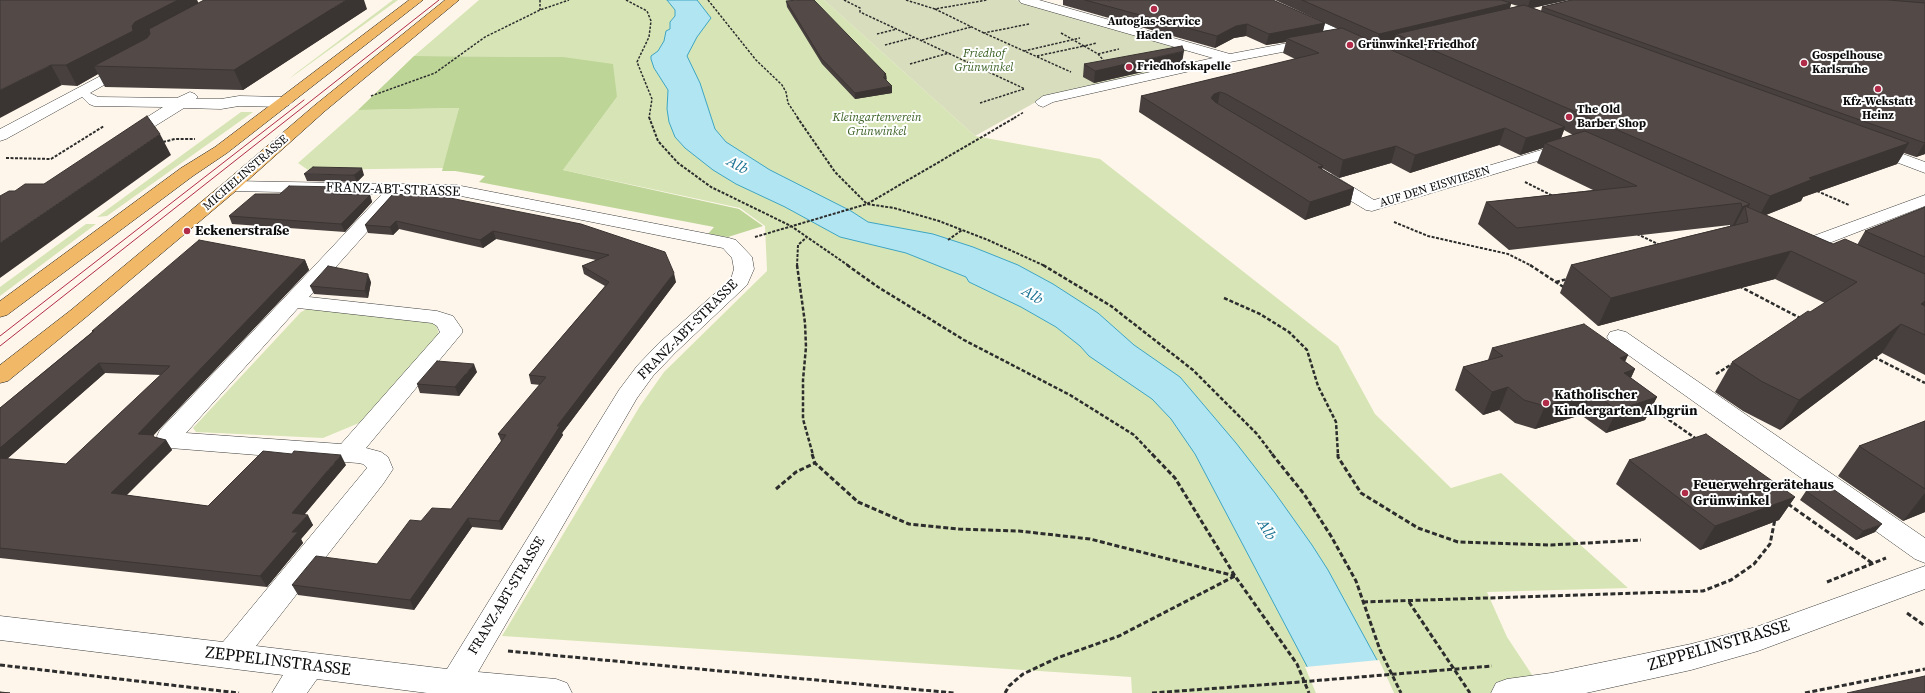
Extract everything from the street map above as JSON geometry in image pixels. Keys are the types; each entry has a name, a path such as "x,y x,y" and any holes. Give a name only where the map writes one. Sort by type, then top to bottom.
{"main road":[{"path":"0,311 187,172 222,150 417,0"},
{"name":"MICHELINSTRASSE","path":"0,376 78,314 231,186 320,108 448,4 464,0"}],"street":[{"path":"1025,0 1230,58"},
{"path":"1261,0 1398,61"},
{"path":"1045,101 1230,58 1343,36"},
{"path":"1376,51 1436,37"},
{"path":"0,136 138,61"},
{"path":"70,98 89,97 94,101 184,100 222,104 238,101 284,102"},
{"path":"114,145 184,100"},
{"name":"AUF DEN EISWIESEN","path":"1313,171 1372,206 1497,168 1582,145 1562,136"},
{"path":"1862,144 1925,168"},
{"name":"FRANZ-ABT-STRASSE","path":"231,186 456,190 729,244 742,257 744,269 740,281 645,370 627,396 455,683"},
{"path":"230,656 374,478 380,469 379,463 372,458 347,453 170,440 169,436 397,188"},
{"path":"1828,258 1798,244 1921,204"},
{"path":"293,302 437,317 446,321 451,329 451,333 347,453"},
{"path":"1618,337 1921,549"},
{"name":"ZEPPELINSTRASSE","path":"1508,693 1551,687 1683,659 1751,641 1925,577"},
{"name":"ZEPPELINSTRASSE","path":"0,628 309,666 556,693"},
{"path":"288,693 309,666"}],"path":[{"path":"540,0 540,10"},
{"path":"366,98 435,73 486,37 540,10 569,0"},
{"path":"626,0 647,11 651,21 649,37 637,62 652,99 650,119 658,141 678,163 711,187 791,226 878,287 964,340 1070,395 1134,435 1174,478 1235,576 1297,664 1309,693"},
{"path":"708,0 756,60 782,85 786,92 788,103 835,172 867,204 894,208 963,230 1036,261 1111,306 1193,370 1257,434 1304,494 1356,581 1380,650 1401,693"},
{"path":"844,0 860,8 860,12 1024,89 1045,101"},
{"path":"906,0 935,9 1073,74"},
{"path":"935,9 987,0"},
{"path":"984,33 1034,23"},
{"path":"921,40 972,27"},
{"path":"877,34 897,29"},
{"path":"885,45 915,37"},
{"path":"1024,50 1080,38"},
{"path":"1037,56 1084,46 1098,54 1106,63"},
{"path":"1098,54 1122,48"},
{"path":"910,64 949,53"},
{"path":"980,103 1024,89"},
{"path":"729,244 867,204 1045,101"},
{"path":"0,158 51,159 105,125"},
{"path":"1497,168 1556,198"},
{"path":"1816,191 1879,218"},
{"path":"1372,206 1385,217 1428,236 1508,254 1522,260 1569,291"},
{"path":"948,240 963,230"},
{"path":"1632,231 1665,248"},
{"path":"807,237 798,246 796,262 806,323 806,347 803,380 804,419 815,463 858,502 909,524 959,529 1019,531 1090,539 1235,576"},
{"path":"1556,282 1570,278"},
{"path":"1733,283 1803,320"},
{"path":"1224,298 1260,314 1289,332 1307,350 1318,386 1336,422 1338,457 1361,493 1418,528 1458,542 1550,545 1641,540"},
{"path":"1796,324 1809,316"},
{"path":"1871,355 1925,383"},
{"path":"1692,389 1737,360"},
{"path":"1644,402 1701,442"},
{"path":"776,489 796,472 815,463"},
{"path":"1783,500 1873,563"},
{"path":"1363,602 1409,602 1703,591 1731,580 1754,564 1770,544 1775,518 1774,512"},
{"path":"1822,584 1873,563 1921,549"},
{"path":"1005,693 1008,686 1023,674 1057,658 1119,636 1235,576"},
{"path":"1409,602 1470,693"},
{"path":"477,648 954,693"},
{"path":"0,665 239,693"},
{"path":"1152,693 1499,666"},
{"path":"1805,693 1925,669"}],"green space":[{"path":"393,0 398,0 289,79 296,73"},
{"name":"Kleingartenverein Grünwinkel","path":"479,0 824,0 975,136 1100,159 1338,346 1375,414 1451,488 1501,473 1628,588 1487,592 1507,637 1544,693 1132,693 1131,677 502,636 640,406 664,372 767,271 765,226 740,208 563,170 617,97 563,57 414,56"},
{"name":"Friedhof Grünwinkel","path":"824,0 1016,0 1192,50 1142,60 1161,72 1043,98 975,136"},
{"path":"414,56 563,57 613,64 617,97 563,170 739,209 763,226 728,237 708,234 714,227 479,182 485,176 455,171 442,171 459,108 358,110"},
{"path":"459,108 444,168 308,170 298,163 358,110"},
{"path":"241,112 253,112 107,216 97,217"},
{"path":"86,224 96,224 0,296 0,287"},
{"path":"307,309 435,322 440,337 371,418 323,438 196,432 193,428 301,312"}],"water":[{"name":"Alb","path":"667,0 697,0 711,18 697,37 687,56 700,83 715,129 726,142 770,170 851,211 868,222 933,234 973,247 1018,265 1053,284 1098,313 1134,345 1180,377 1236,443 1275,493 1312,545 1328,570 1377,660 1392,693 1310,672 1195,454 1171,419 1152,399 1089,356 1080,346 1056,327 1021,307 969,282 966,277 906,253 840,237 785,207 736,184 713,170 685,148 675,137 669,122 667,109 668,90 654,68 651,59 651,56 658,51 664,41 666,31 670,29 670,22 675,16 675,10"}],"pier":[{"path":"1379,660 1394,693 1316,693 1305,667"}],"building":[{"path":"0,0 178,0 135,22 132,26 133,31 66,65 51,65 0,90"},
{"path":"204,0 346,0 234,70 94,66 147,38 150,34 149,29"},
{"path":"814,0 886,74 884,74 886,77 883,77 892,86 855,93 821,58 786,1"},
{"path":"1085,0 1273,0 1325,23 1269,34 1247,24 1236,26 1217,36"},
{"path":"1302,0 1501,0 1511,3 1379,34"},
{"path":"1571,0 1888,0 1925,3 1925,143 1542,7"},
{"path":"1524,5 1909,143 1809,178 1813,179 1770,196 1396,34"},
{"path":"1342,28 1565,127 1526,138 1505,128 1415,155 1396,146 1343,160 1226,94 1220,92 1214,94 1211,98 1215,102 1323,166 1318,167 1354,188 1310,202 1141,96 1319,53 1286,38"},
{"path":"1182,46 1184,51 1095,71 1084,64"},
{"path":"147,116 160,134 0,243 0,196 9,191 15,191 25,184 44,184"},
{"path":"1585,131 1750,204 1742,207 1741,203 1517,228 1486,202 1637,186 1545,143"},
{"path":"313,167 362,168 354,175 304,174"},
{"path":"289,186 340,187 333,194 370,195 341,224 229,216 255,194 280,194"},
{"path":"393,194 450,198 581,224 665,252 674,273 557,426 560,426 499,521 468,518 410,600 292,585 316,556 377,564 410,520 421,521 432,508 451,509 506,435 498,434 546,377 529,375 609,282 582,266 609,255 493,231 480,240 396,221 390,227 365,225"},
{"path":"1745,206 1833,244 1845,239 1925,274 1925,301 1921,304 1925,306 1925,335 1901,324 1799,400 1761,381 1732,362 1808,311 1810,312 1857,282 1791,251 1611,298 1571,265 1748,222"},
{"path":"1925,207 1925,257 1865,231"},
{"path":"199,240 305,260 138,434 153,435 154,437 166,440 111,493 208,506 263,451 292,454 294,451 341,455 292,513 308,515 292,532 298,532 260,576 0,548 0,458 66,464 170,366 99,363 0,448 0,408 94,331 92,331"},
{"path":"328,266 368,274 365,291 310,286"},
{"path":"1584,324 1628,355 1620,358 1635,369 1624,373 1657,397 1617,410 1592,392 1545,406 1524,400 1508,387 1492,392 1463,367 1503,356 1492,348"},
{"path":"437,361 474,364 455,387 417,384"},
{"path":"1925,421 1925,489 1859,446"},
{"path":"1706,434 1795,497 1715,526 1629,460"},
{"path":"1826,484 1882,524 1863,531 1806,491"},
{"path":"1925,676 1925,693 1847,693"}],"tram line":[{"path":"0,346 439,0"},
{"path":"0,336 304,100"}],"place":[{"name":"Autoglas-Service Haden","path":"1154,9"},
{"name":"Grünwinkel-Friedhof","path":"1350,45"},
{"name":"Gospelhouse Karlsruhe","path":"1804,63"},
{"name":"Friedhofskapelle","path":"1129,67"},
{"name":"Kfz-Wekstatt Heinz","path":"1878,89"},
{"name":"The Old Barber Shop","path":"1569,117"},
{"name":"Eckenerstraße","path":"187,231"},
{"name":"Katholischer Kindergarten Albgrün","path":"1546,403"},
{"name":"Feuerwehrgerätehaus Grünwinkel","path":"1685,493"}]}
